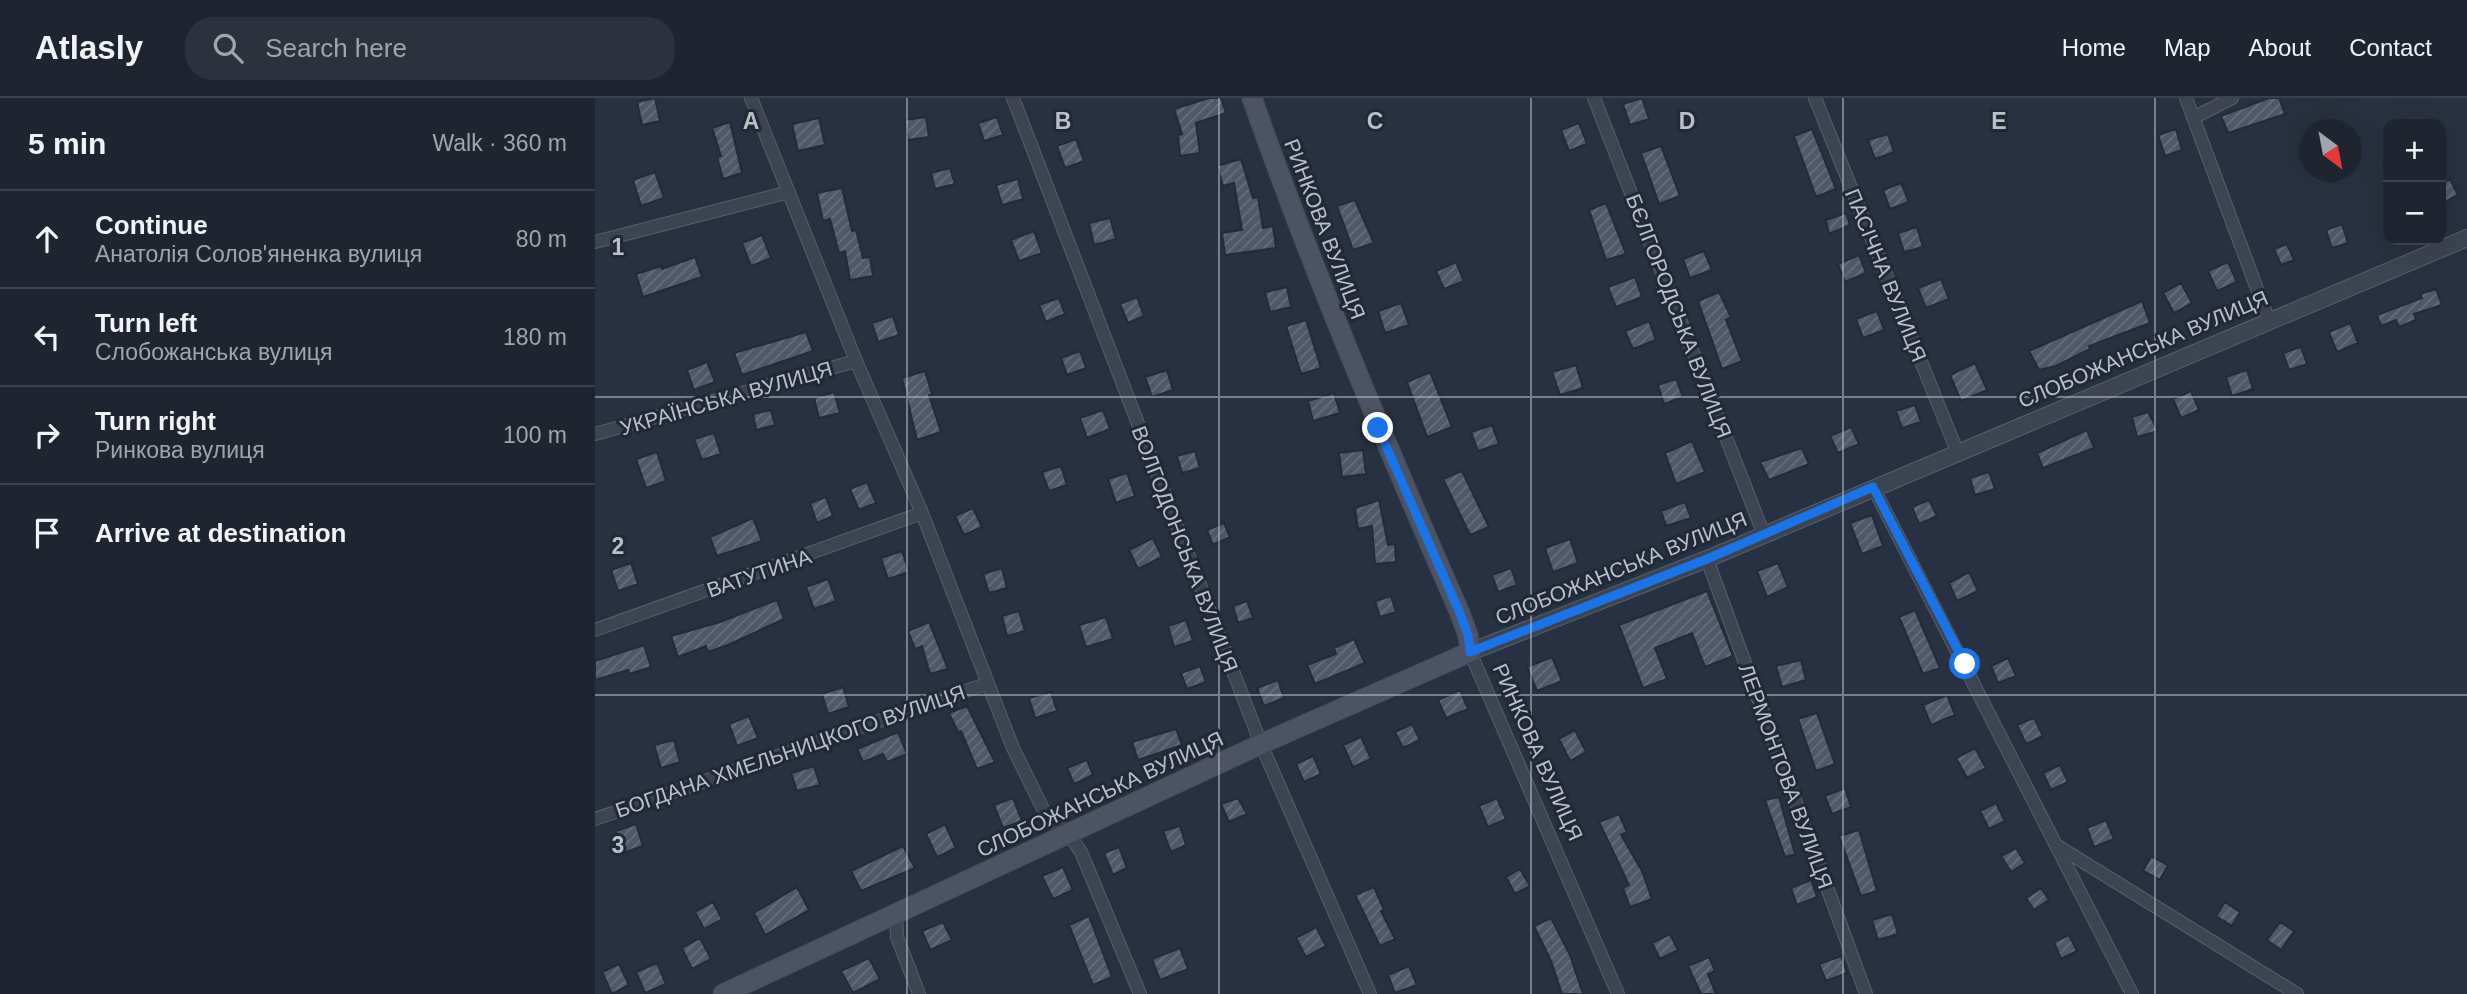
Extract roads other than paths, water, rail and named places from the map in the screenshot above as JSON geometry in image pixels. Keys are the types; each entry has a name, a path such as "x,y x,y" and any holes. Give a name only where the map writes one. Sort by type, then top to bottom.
{"main road":[{"name":"РИНКОВА ВУЛИЦЯ","path":"1252,98 1289,202 1378,428 1459,611 1468,635 1470,652"},
{"name":"СЛОБОЖАНСЬКА ВУЛИЦЯ","path":"723,994 1261,744 1470,652"}],"street":[{"path":"751,98 856,361 922,513 986,684 1046,815 1067,833 1081,852 1140,994"},
{"name":"ВОЛГОДОНСЬКА ВУЛИЦЯ","path":"1013,98 1261,744 1370,994"},
{"name":"БЄЛГОРОДСЬКА ВУЛИЦЯ","path":"1594,98 1764,535"},
{"name":"ПАСІЧНА ВУЛИЦЯ","path":"1815,98 1957,451"},
{"path":"2186,98 2269,321"},
{"path":"2193,118 2232,98"},
{"path":"595,242 789,192"},
{"name":"СЛОБОЖАНСЬКА ВУЛИЦЯ","path":"1470,652 1707,559 1957,451 2467,238"},
{"name":"УКРАЇНСЬКА ВУЛИЦЯ","path":"595,434 856,361"},
{"path":"1873,487 2132,994"},
{"name":"ВАТУТИНА","path":"595,630 922,513"},
{"name":"ЛЕРМОНТОВА ВУЛИЦЯ","path":"1707,559 1866,994"},
{"name":"РИНКОВА ВУЛИЦЯ","path":"1470,652 1618,994"},
{"name":"БОГДАНА ХМЕЛЬНИЦКОГО ВУЛИЦЯ","path":"595,819 986,684"},
{"path":"2055,844 2297,994"},
{"path":"896,915 897,937 919,994"}]}
